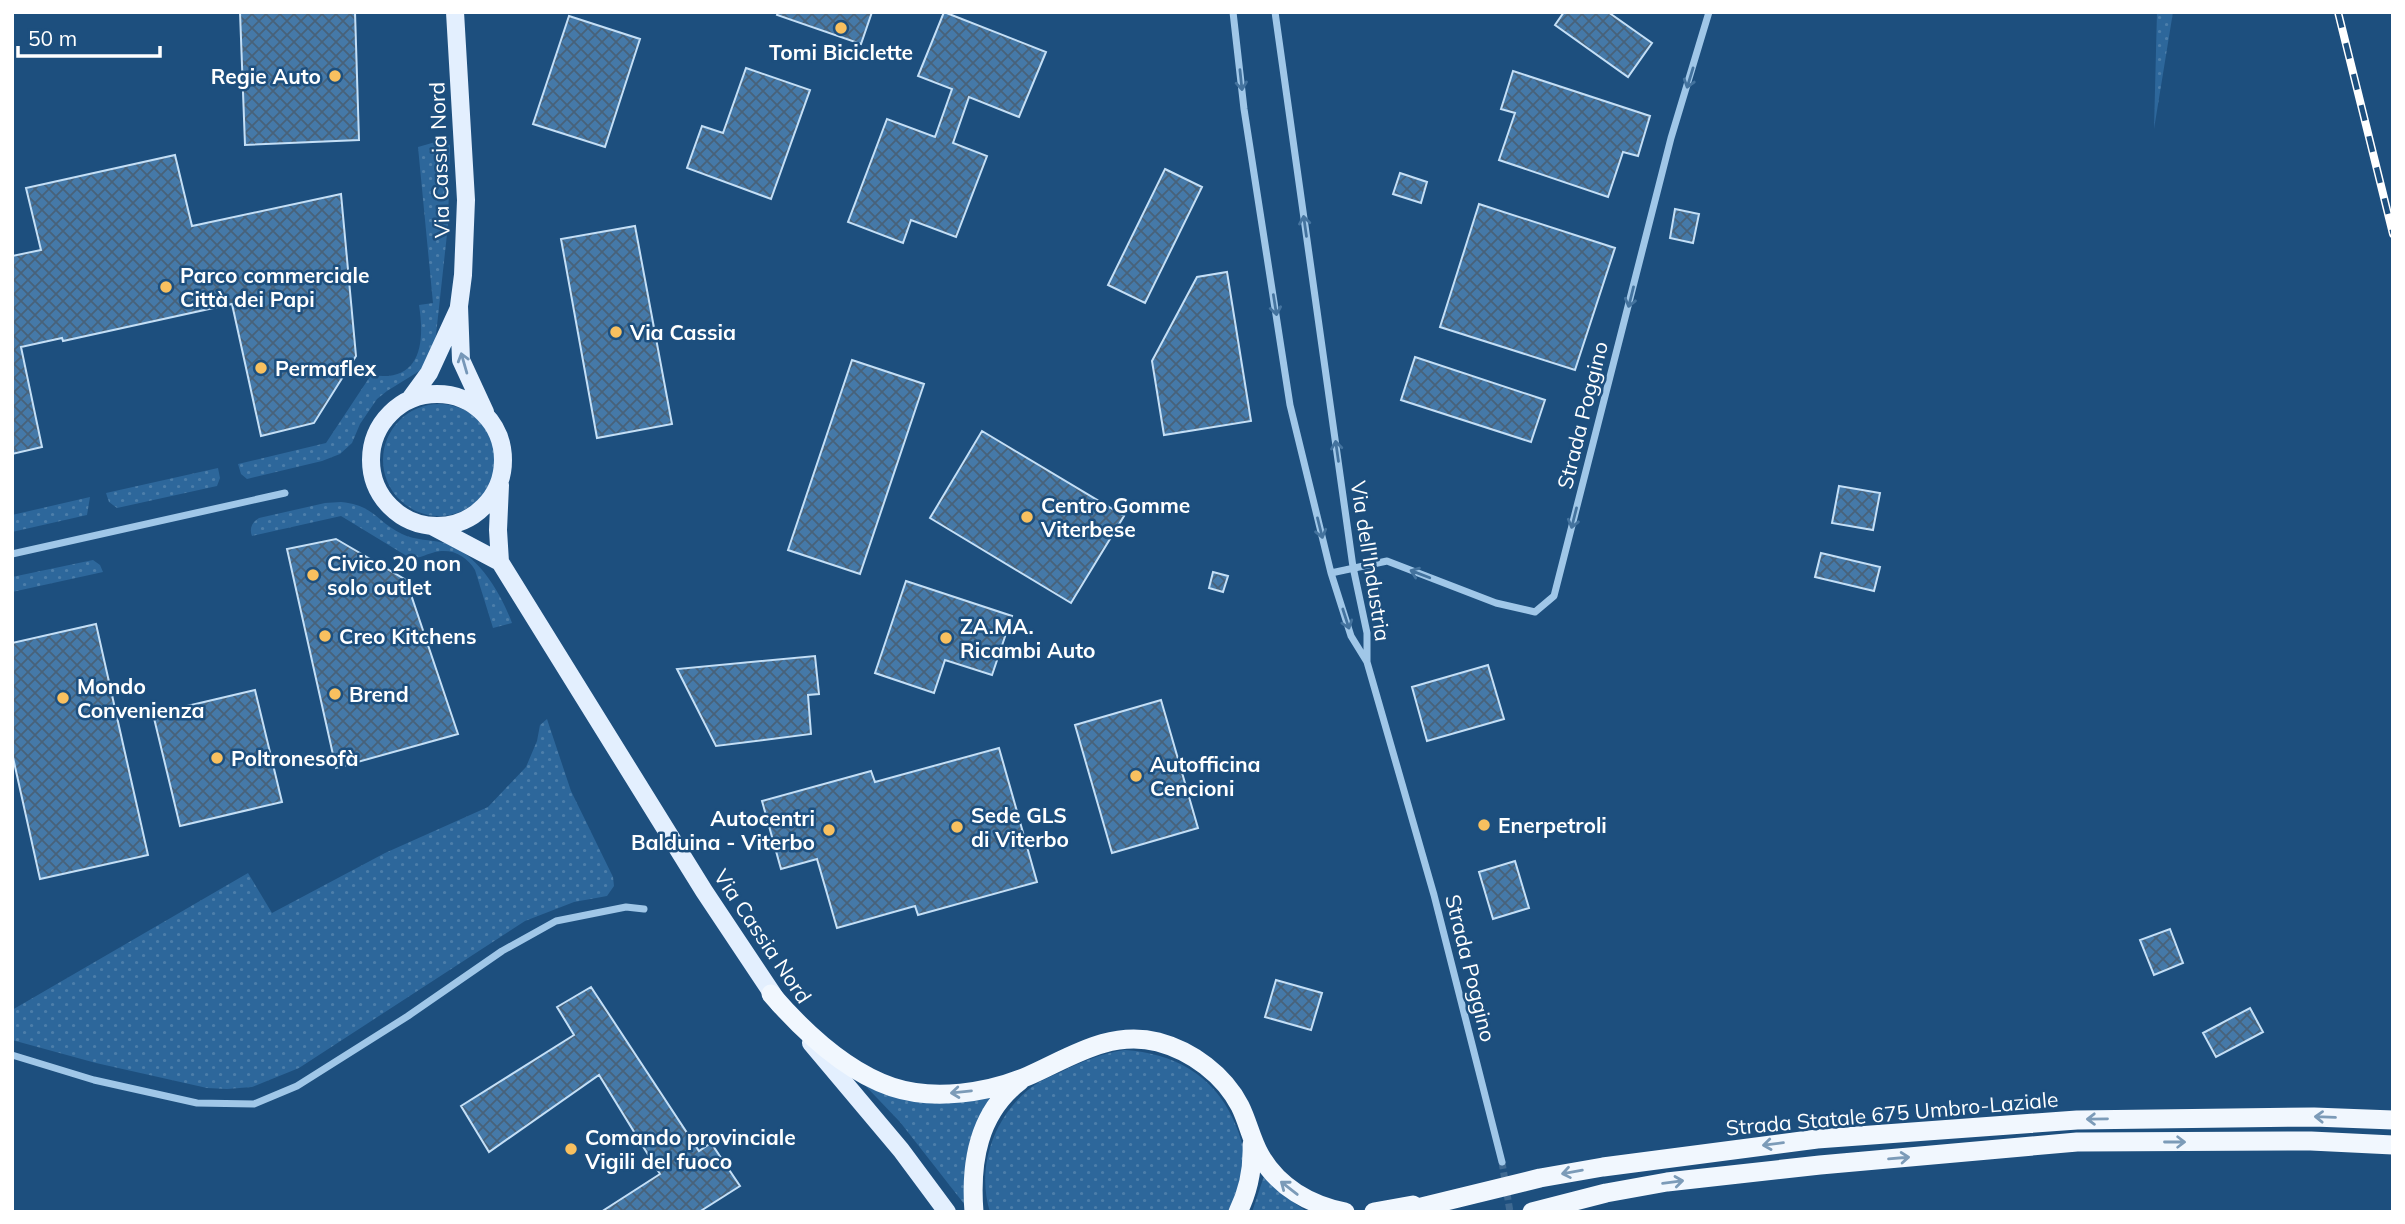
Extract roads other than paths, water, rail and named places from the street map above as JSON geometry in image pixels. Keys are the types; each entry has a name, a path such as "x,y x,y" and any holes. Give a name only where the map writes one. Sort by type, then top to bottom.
{"highway":[{"path":"771,994 806,1031 847,1062 892,1087 929,1093 957,1093 987,1088 1027,1076 1073,1053 1107,1041 1133,1039 1158,1042 1190,1055 1217,1076 1239,1105 1265,1163 1283,1184 1313,1203 1345,1212"},
{"path":"974,1212 973,1166 980,1135 994,1108 1027,1076"},
{"name":"Strada Statale 675 Umbro-Laziale","path":"1401,1212 1540,1178 1603,1167 1817,1139 2077,1119 2314,1117 2393,1120"},
{"path":"1238,1212 1252,1171 1252,1139"},
{"path":"1532,1212 1606,1193 1667,1182 2077,1142 2311,1141 2393,1145"},
{"path":"1374,1212 1540,1178"}],"main road":[{"name":"Via Cassia Nord","path":"455,12 466,200 459,306 461,360 487,416"},
{"name":"Via Cassia Nord","path":"410,399 429,373 459,306"},
{"path":"437,393 451,395 477,406 487,416 496,427 504,454 500,482 500,562 432,526 411,521 388,505 374,481 371,468 371,454 379,427 397,406 410,399 437,393"},
{"path":"432,526 450,525 474,516 485,506 500,482"},
{"name":"Via Cassia Nord","path":"500,562 771,994 901,1150 947,1212"}],"street":[{"name":"Via dell'Industria","path":"1233,12 1244,109 1290,405 1331,573 1351,636 1367,662"},
{"name":"Via dell'Industria","path":"1275,12 1353,567 1367,634 1367,662"},
{"name":"Strada Poggino","path":"1331,573 1387,561 1496,603 1535,612 1554,596 1671,138 1709,12"},
{"path":"12,554 285,493"},
{"name":"Strada Poggino","path":"1367,662 1434,895 1502,1161"},
{"path":"12,1055 94,1080 197,1103 254,1104 297,1086 408,1016 502,951 556,921 626,907 644,909"}],"tunnel":[{"path":"1502,1162 1510,1212"}],"railway":[{"path":"2338,12 2393,234"}],"place":[{"name":"Tomi Biciclette","path":"841,28"},
{"name":"Regie Auto","path":"335,76"},
{"name":"Parco commerciale Città dei Papi","path":"166,287"},
{"name":"Via Cassia","path":"616,332"},
{"name":"Permaflex","path":"261,368"},
{"name":"Centro Gomme Viterbese","path":"1027,517"},
{"name":"Civico 20 non solo outlet","path":"313,575"},
{"name":"Creo Kitchens","path":"325,636"},
{"name":"ZA.MA. Ricambi Auto","path":"946,638"},
{"name":"Brend","path":"335,694"},
{"name":"Mondo Convenienza","path":"63,698"},
{"name":"Poltronesofà","path":"217,758"},
{"name":"Autofficina Cencioni","path":"1136,776"},
{"name":"Enerpetroli","path":"1484,825"},
{"name":"Sede GLS di Viterbo","path":"957,827"},
{"name":"Autocentri Balduina - Viterbo","path":"829,830"},
{"name":"Comando provinciale Vigili del fuoco","path":"571,1149"}]}
